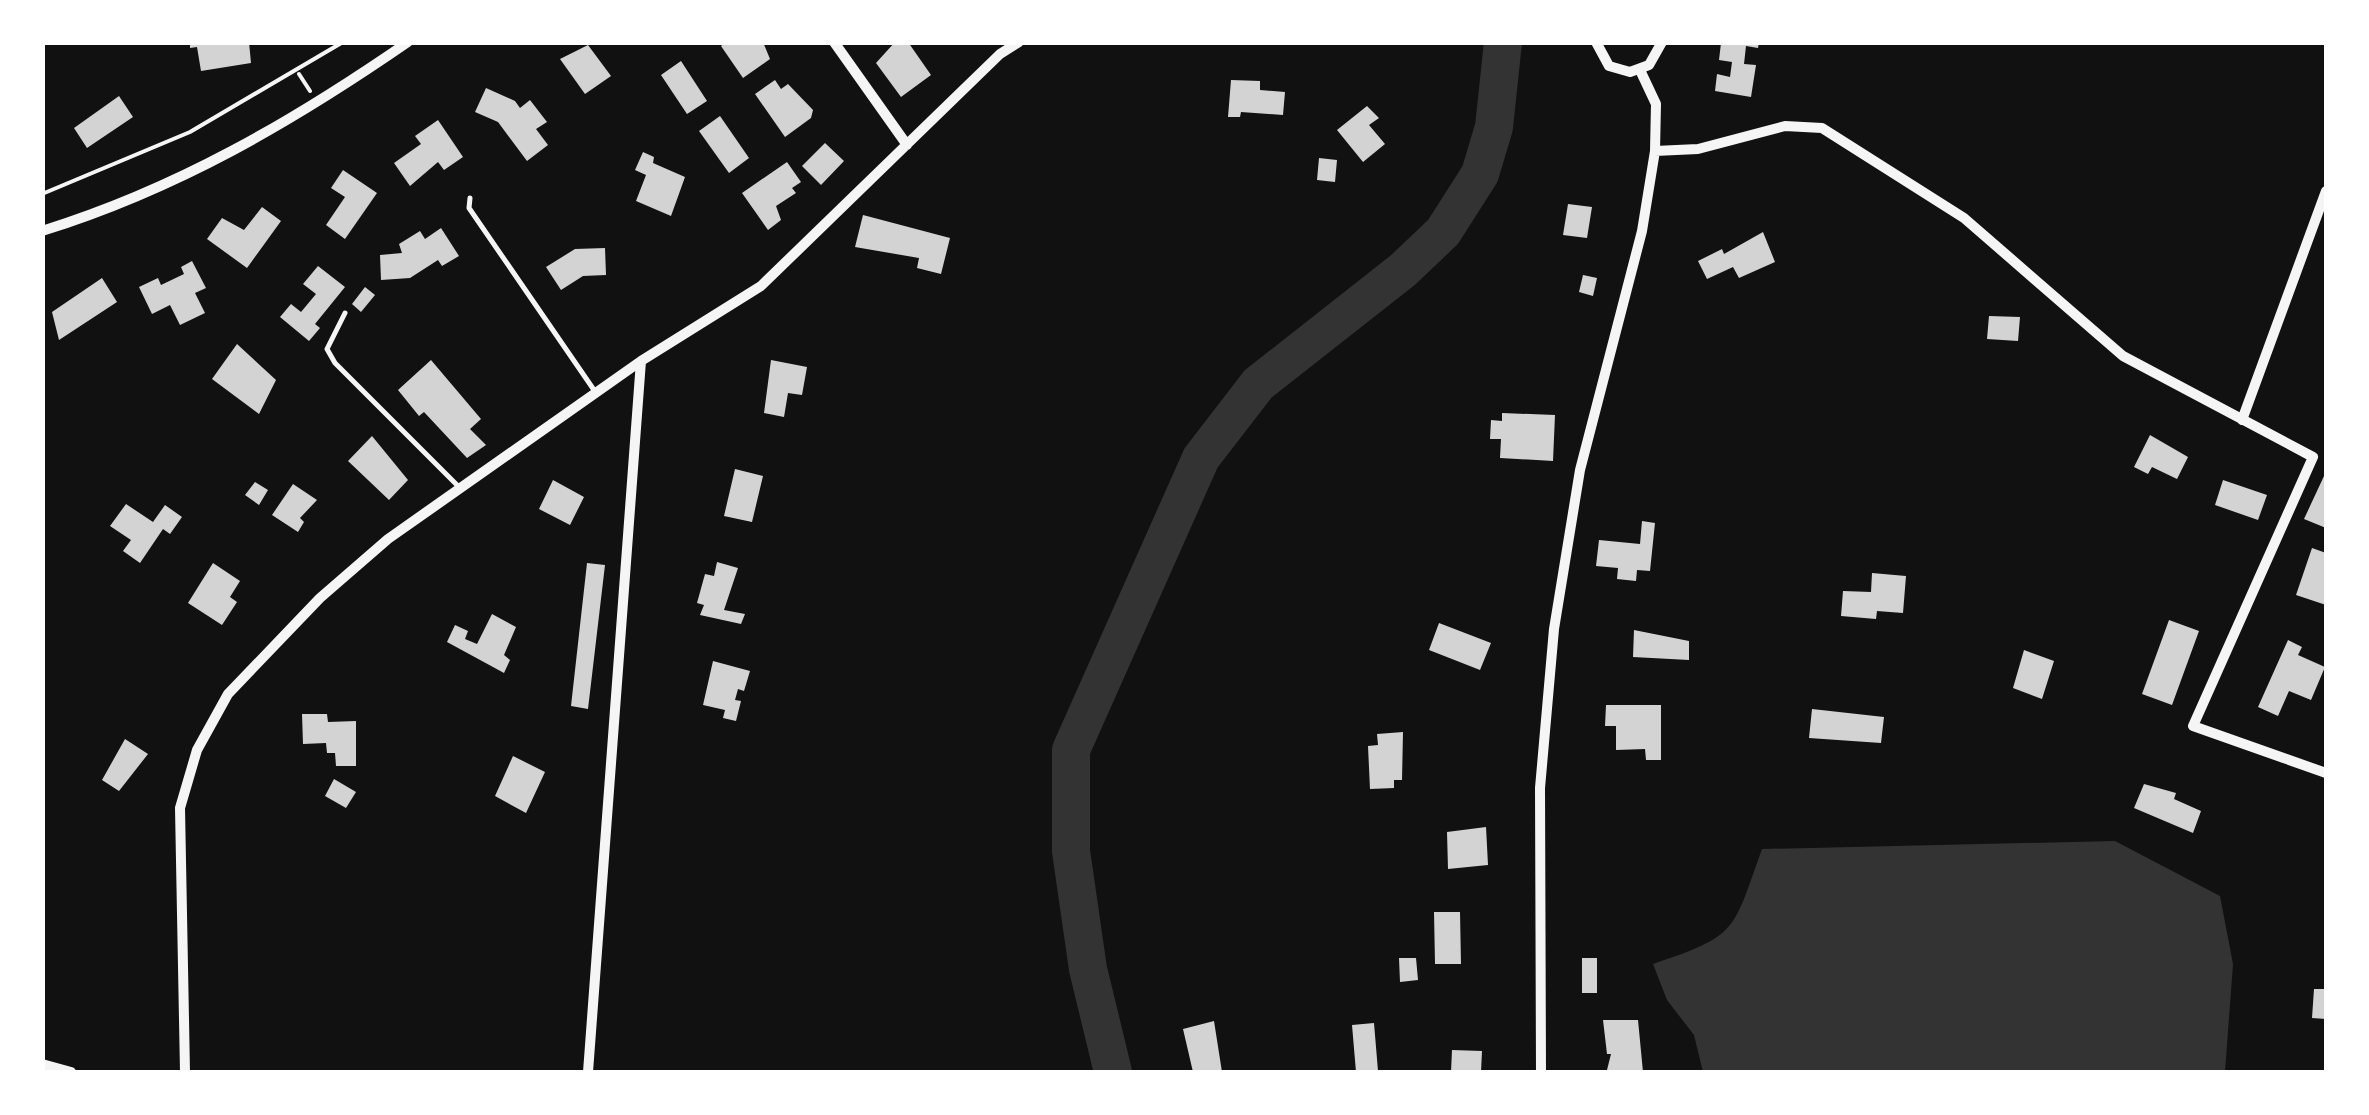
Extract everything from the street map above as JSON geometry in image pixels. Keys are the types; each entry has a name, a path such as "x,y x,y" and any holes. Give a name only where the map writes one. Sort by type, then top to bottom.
{"street":[{"path":"42,231 150,194 250,145 408,42"},
{"path":"834,42 907,145"},
{"path":"185,1072 180,808 198,750 228,694 320,598 388,540 642,361 761,286 1000,54 1019,42"},
{"path":"1596,42 1610,66 1630,72 1656,58 1662,42"},
{"path":"1541,1072 1540,788 1554,629 1580,470 1642,231 1655,151 1656,104 1640,70"},
{"path":"1655,151 1698,149 1785,126 1822,128 1964,218 2123,356 2313,457 2326,459"},
{"path":"2242,420 2326,192"},
{"path":"588,1072 642,361"},
{"path":"2313,457 2258,589 2193,726 2326,774"},
{"path":"42,1064 71,1072"}],"lane":[{"path":"470,198 469,208 596,393"},
{"path":"345,313 328,349 336,363 460,488"}],"path":[{"path":"42,194 190,132 344,42"}],"shaded area":[{"path":"2115,841 2220,896 2233,964 2225,1072 1703,1072 1694,1035 1667,1000 1653,964 1702,945 1728,927 1744,898 1762,849"}],"building":[{"path":"190,42 249,42 251,63 201,71 197,47 190,48"},
{"path":"726,42 763,42 770,59 743,78 721,46"},
{"path":"895,42 908,42 931,75 901,97 876,63"},
{"path":"1759,42 1758,48 1746,46 1744,64 1756,65 1751,97 1715,91 1717,74 1730,77 1732,62 1719,60 1721,43"},
{"path":"588,45 611,76 585,94 560,59"},
{"path":"681,61 707,101 687,114 661,75"},
{"path":"775,80 781,89 788,84 813,110 811,118 785,137 755,94"},
{"path":"1231,80 1260,81 1260,90 1285,92 1283,115 1241,112 1240,117 1228,117"},
{"path":"486,88 515,101 520,108 530,100 547,122 536,129 548,145 527,161 498,122 475,112"},
{"path":"119,96 133,117 87,148 74,128"},
{"path":"1367,106 1379,118 1369,125 1385,144 1363,162 1337,130"},
{"path":"720,116 749,158 729,173 699,131"},
{"path":"438,120 463,157 444,170 438,162 410,186 394,163 421,144 415,136"},
{"path":"825,143 844,161 821,185 802,166"},
{"path":"643,152 654,157 653,163 685,177 671,216 636,201 646,175 635,170"},
{"path":"1319,158 1337,160 1335,182 1317,180"},
{"path":"787,162 801,182 792,188 796,193 776,206 781,220 768,230 742,193"},
{"path":"343,170 377,193 345,239 326,225 345,197 331,188"},
{"path":"1568,204 1592,207 1587,238 1563,235"},
{"path":"262,207 281,221 247,268 207,239 222,218 244,230"},
{"path":"863,215 950,238 941,274 917,268 919,258 855,247"},
{"path":"441,228 459,256 442,266 438,260 410,278 381,280 380,255 402,253 399,244 420,231 425,239"},
{"path":"1763,232 1775,262 1739,278 1733,267 1707,279 1698,261 1722,249 1724,254"},
{"path":"605,248 606,275 583,276 561,290 546,267 575,249"},
{"path":"192,261 206,288 195,293 205,313 180,325 170,305 152,314 139,287 158,278 161,285 184,274 181,267"},
{"path":"318,266 345,287 315,324 320,328 309,341 280,317 291,304 301,312 316,294 303,284"},
{"path":"1583,275 1597,278 1593,296 1579,292"},
{"path":"102,278 117,302 59,340 52,312"},
{"path":"365,287 375,295 361,312 352,304"},
{"path":"1989,316 2020,317 2018,341 1987,339"},
{"path":"237,344 276,380 259,414 212,379"},
{"path":"431,360 481,419 470,429 486,445 467,458 424,412 419,416 398,390"},
{"path":"771,360 807,367 802,395 788,393 784,417 764,413"},
{"path":"1502,413 1555,415 1553,461 1500,458 1501,439 1490,439 1491,420 1502,421"},
{"path":"2150,435 2188,457 2177,479 2152,467 2148,474 2134,467"},
{"path":"372,436 408,480 389,500 348,461"},
{"path":"735,469 763,476 752,522 724,516"},
{"path":"2326,477 2326,528 2304,519"},
{"path":"553,480 584,497 570,525 539,509"},
{"path":"2223,480 2267,495 2258,520 2215,505"},
{"path":"255,482 268,490 259,505 245,495"},
{"path":"293,484 317,500 300,518 304,522 298,532 272,515"},
{"path":"126,504 153,522 165,505 182,517 170,534 163,529 140,563 123,551 131,540 110,526"},
{"path":"1642,521 1655,523 1650,571 1637,570 1636,581 1617,579 1618,568 1596,566 1599,540 1640,544"},
{"path":"2312,548 2326,553 2326,605 2296,595"},
{"path":"717,562 738,568 724,610 745,614 741,624 700,615 704,605 697,603 705,574 714,576"},
{"path":"213,563 240,581 230,597 237,602 222,625 188,603"},
{"path":"587,563 605,565 588,709 571,706"},
{"path":"1872,573 1906,576 1903,613 1877,611 1876,619 1841,616 1843,591 1871,592"},
{"path":"492,614 516,627 504,655 510,660 504,673 447,642 455,625 468,631 465,639 477,644"},
{"path":"2169,620 2199,631 2172,705 2142,694"},
{"path":"1439,623 1491,643 1480,670 1429,650"},
{"path":"1634,630 1689,641 1689,660 1633,657"},
{"path":"2288,640 2302,647 2298,655 2325,667 2311,700 2289,691 2278,716 2258,707"},
{"path":"2024,650 2054,661 2042,699 2013,688"},
{"path":"713,661 750,671 744,691 738,689 735,700 741,701 736,721 723,718 725,710 703,705"},
{"path":"1606,705 1661,705 1661,760 1646,760 1645,749 1616,750 1616,726 1605,726"},
{"path":"1812,709 1884,717 1881,743 1809,738"},
{"path":"302,714 327,714 328,722 356,721 356,766 336,766 335,753 327,753 326,743 303,744"},
{"path":"1403,732 1402,780 1394,780 1394,788 1370,789 1368,746 1378,745 1377,734"},
{"path":"125,739 148,754 119,791 102,780"},
{"path":"513,756 545,772 526,813 495,796"},
{"path":"334,779 356,792 346,808 325,796"},
{"path":"2144,784 2176,793 2174,799 2201,811 2193,833 2134,808"},
{"path":"1486,827 1488,865 1448,869 1447,832"},
{"path":"1434,912 1460,912 1461,964 1435,964"},
{"path":"1399,958 1416,958 1418,980 1400,982"},
{"path":"1582,958 1597,958 1597,993 1582,993"},
{"path":"2314,989 2326,989 2326,1019 2312,1018"},
{"path":"1603,1020 1638,1020 1643,1072 1607,1070 1611,1054 1607,1054"},
{"path":"1214,1021 1222,1072 1193,1072 1183,1029"},
{"path":"1374,1023 1378,1071 1356,1072 1352,1025"},
{"path":"1452,1050 1482,1051 1481,1072 1451,1072"}],"waterway":[{"path":"1113,1072 1088,969 1071,851 1071,750 1201,458 1258,384 1403,270 1443,232 1480,174 1494,127 1503,42"}]}
